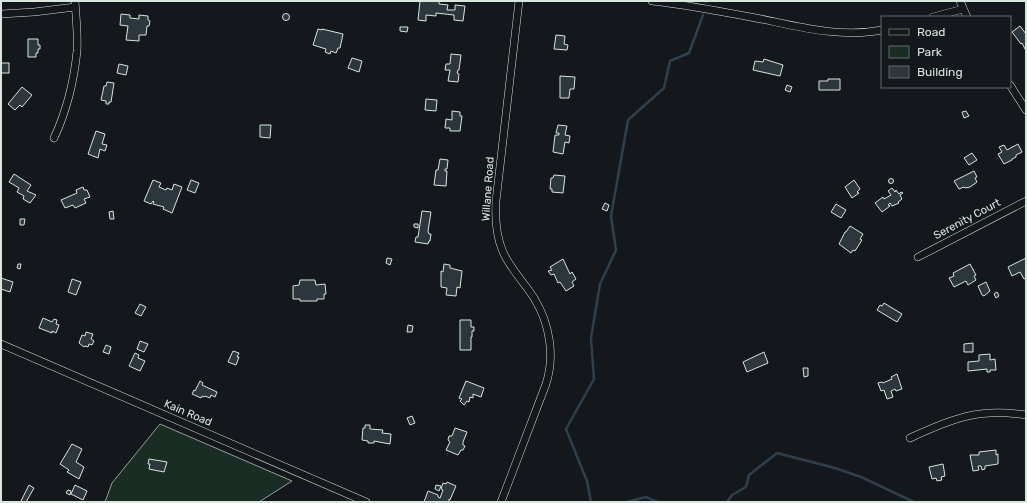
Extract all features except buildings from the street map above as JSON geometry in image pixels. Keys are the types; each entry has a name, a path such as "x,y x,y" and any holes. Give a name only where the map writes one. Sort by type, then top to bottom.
{"street":[{"name":"Willane Road","path":"502,502 546,384 550,367 548,333 541,313 534,299 510,266 502,251 496,228 496,200 519,1"},
{"path":"652,1 709,9 808,28 844,33 881,30"},
{"path":"960,1 966,16"},
{"path":"1,14 46,11 75,4 77,51 72,86 64,116 54,138"},
{"path":"937,16 963,9"},
{"path":"1011,87 1026,110"},
{"name":"Serenity Court","path":"918,257 1026,201"},
{"name":"Kain Road","path":"1,344 366,502"},
{"path":"910,438 944,423 978,413 1001,412 1026,415"}],"green space":[{"path":"160,424 292,481 259,502 105,502 112,483"}],"waterway":[{"path":"591,502 587,481 566,429 594,379 591,338 600,284 616,250 611,216 628,120 664,88 670,61 689,53 703,15"},
{"path":"727,502 732,495 746,487 749,475 777,453 835,468 861,477 914,502"},
{"path":"627,502 646,497 657,502"}]}
